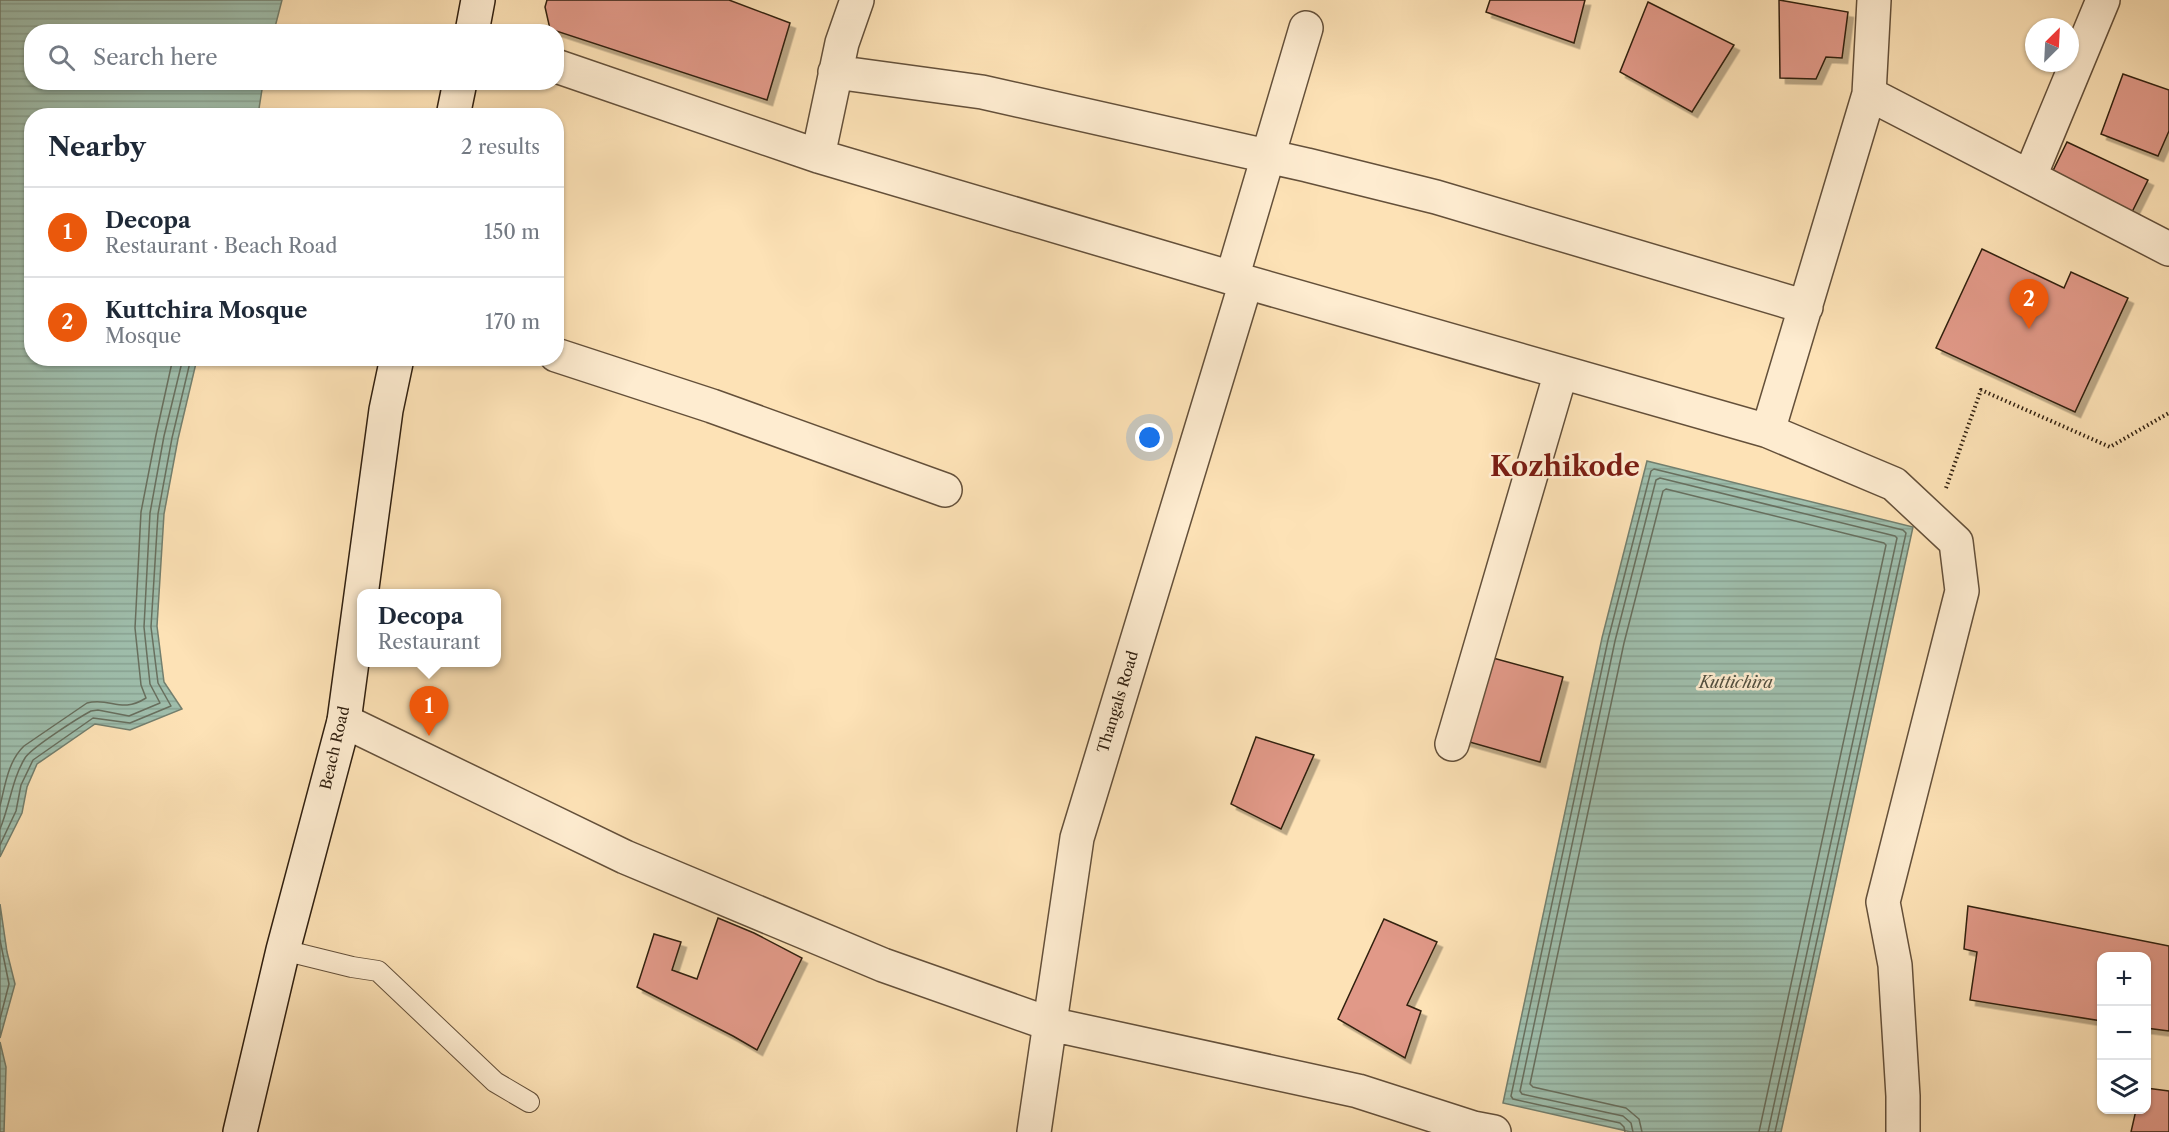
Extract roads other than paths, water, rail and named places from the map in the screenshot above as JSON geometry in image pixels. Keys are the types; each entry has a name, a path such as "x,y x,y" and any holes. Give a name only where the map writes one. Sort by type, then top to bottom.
{"street":[{"path":"474,24 478,0"},
{"path":"818,156 842,43 857,0"},
{"path":"1768,431 1869,94 1874,0"},
{"path":"2031,176 2103,0"},
{"name":"Thangals Road","path":"1034,1132 1077,838 1239,280 1268,156 1306,28"},
{"path":"564,69 818,156 1239,280 1768,431 1894,484 1956,542 1962,591 1883,902 1894,965 1903,1096 1903,1132"},
{"path":"835,72 982,92 1268,156 1436,197 1806,307"},
{"path":"455,108 458,90"},
{"path":"1869,94 2169,249"},
{"path":"564,358 712,406 945,490"},
{"name":"Beach Road","path":"362,589 386,410 395,366"},
{"path":"1452,744 1561,372"},
{"name":"Beach Road","path":"240,1132 283,950 344,721 357,625"},
{"path":"344,721 625,857 883,964 1050,1024 1358,1091 1480,1131"}],"lane":[{"path":"283,950 378,971 495,1082 529,1102"}],"water":[{"path":"0,0 282,0 276,24 24,24 24,90 262,90 259,108 24,108 24,366 195,366 178,439 164,514 157,626 164,682 182,709 130,730 95,724 37,764 27,787 22,813 0,857"},
{"name":"Kuttichira","path":"1647,461 1913,527 1781,1132 1631,1132 1503,1103 1602,638"},
{"path":"0,904 7,952 15,984 0,1038"},
{"path":"0,1042 6,1067 4,1132 0,1132"}],"place":[{"name":"Kuttchira Mosque","path":"2029,329"},
{"name":"Decopa","path":"429,736"}],"district":[{"name":"Kozhikode","path":"1565,467"}]}
